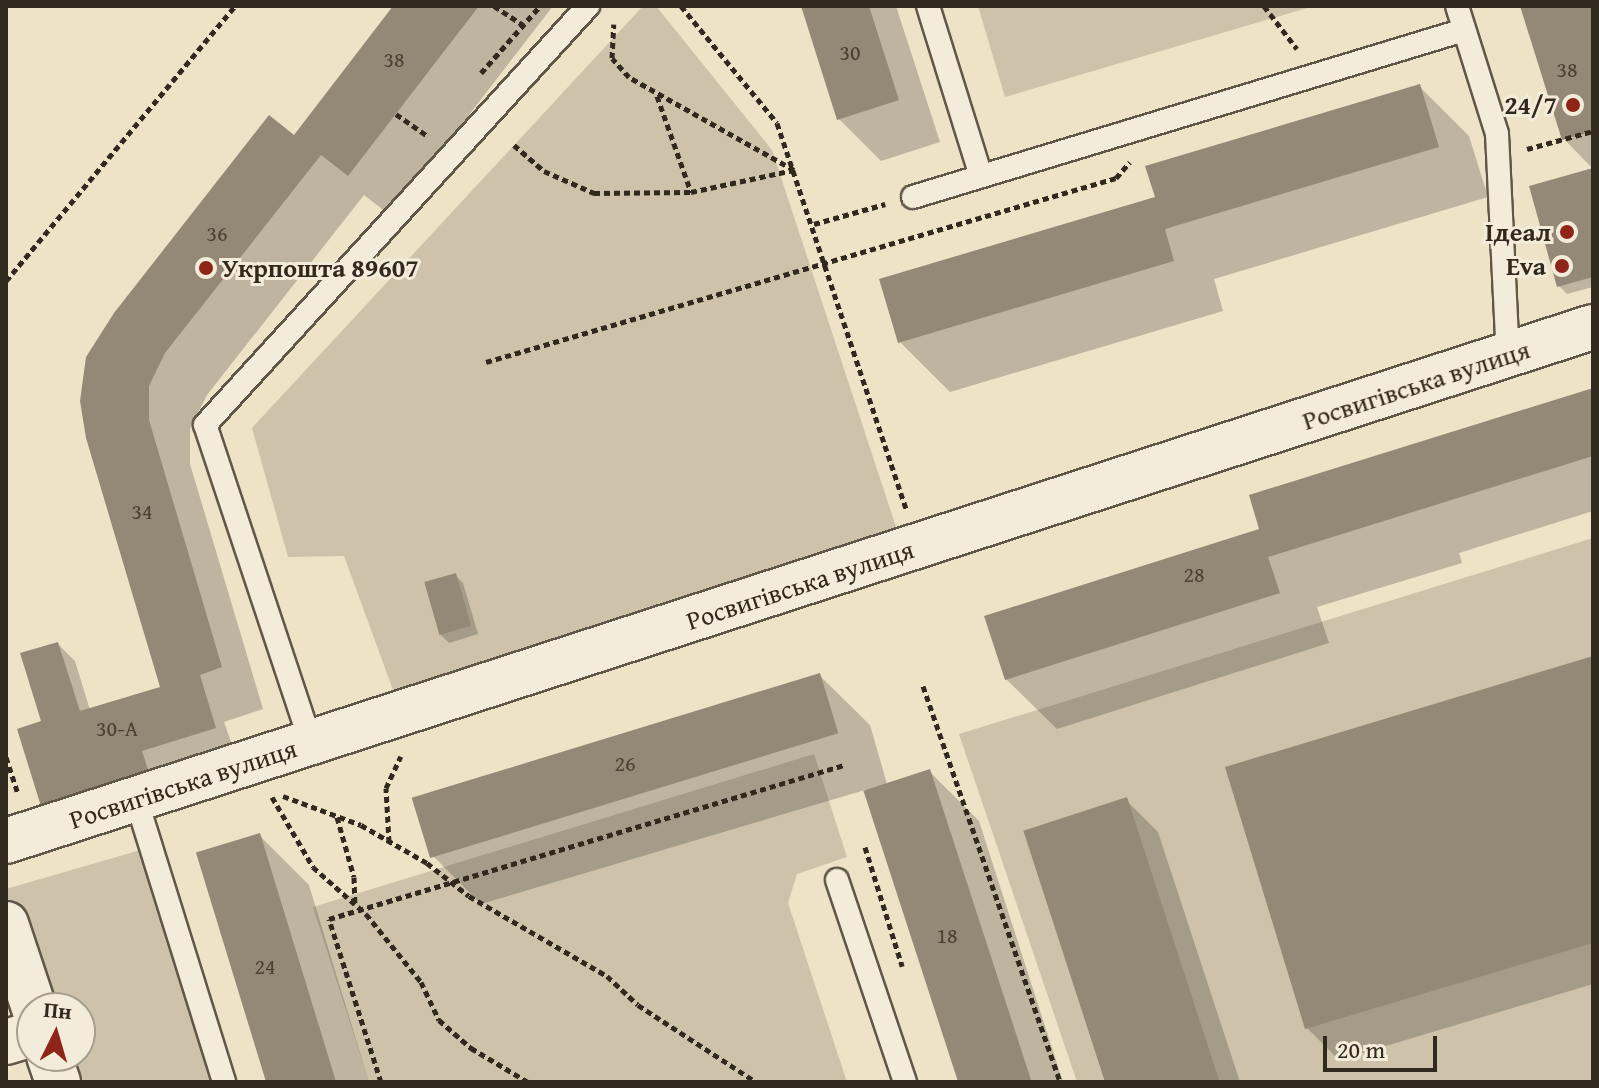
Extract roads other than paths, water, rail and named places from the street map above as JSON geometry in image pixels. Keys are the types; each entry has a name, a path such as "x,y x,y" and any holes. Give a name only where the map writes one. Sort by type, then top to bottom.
{"street":[{"name":"Росвигівська вулиця","path":"6,841 1593,327"},
{"path":"6,924 29,992"}],"lane":[{"path":"928,6 981,176"},
{"path":"1457,6 1497,134 1508,355"},
{"path":"311,743 205,425 597,10"},
{"path":"913,197 1464,30"},
{"path":"136,799 224,1082"},
{"path":"837,880 905,1082"}],"place":[{"name":"24/7","path":"1573,105"},
{"name":"Ідеал","path":"1567,232"},
{"name":"Eva","path":"1562,266"},
{"name":"Укрпошта 89607","path":"206,268"}]}
